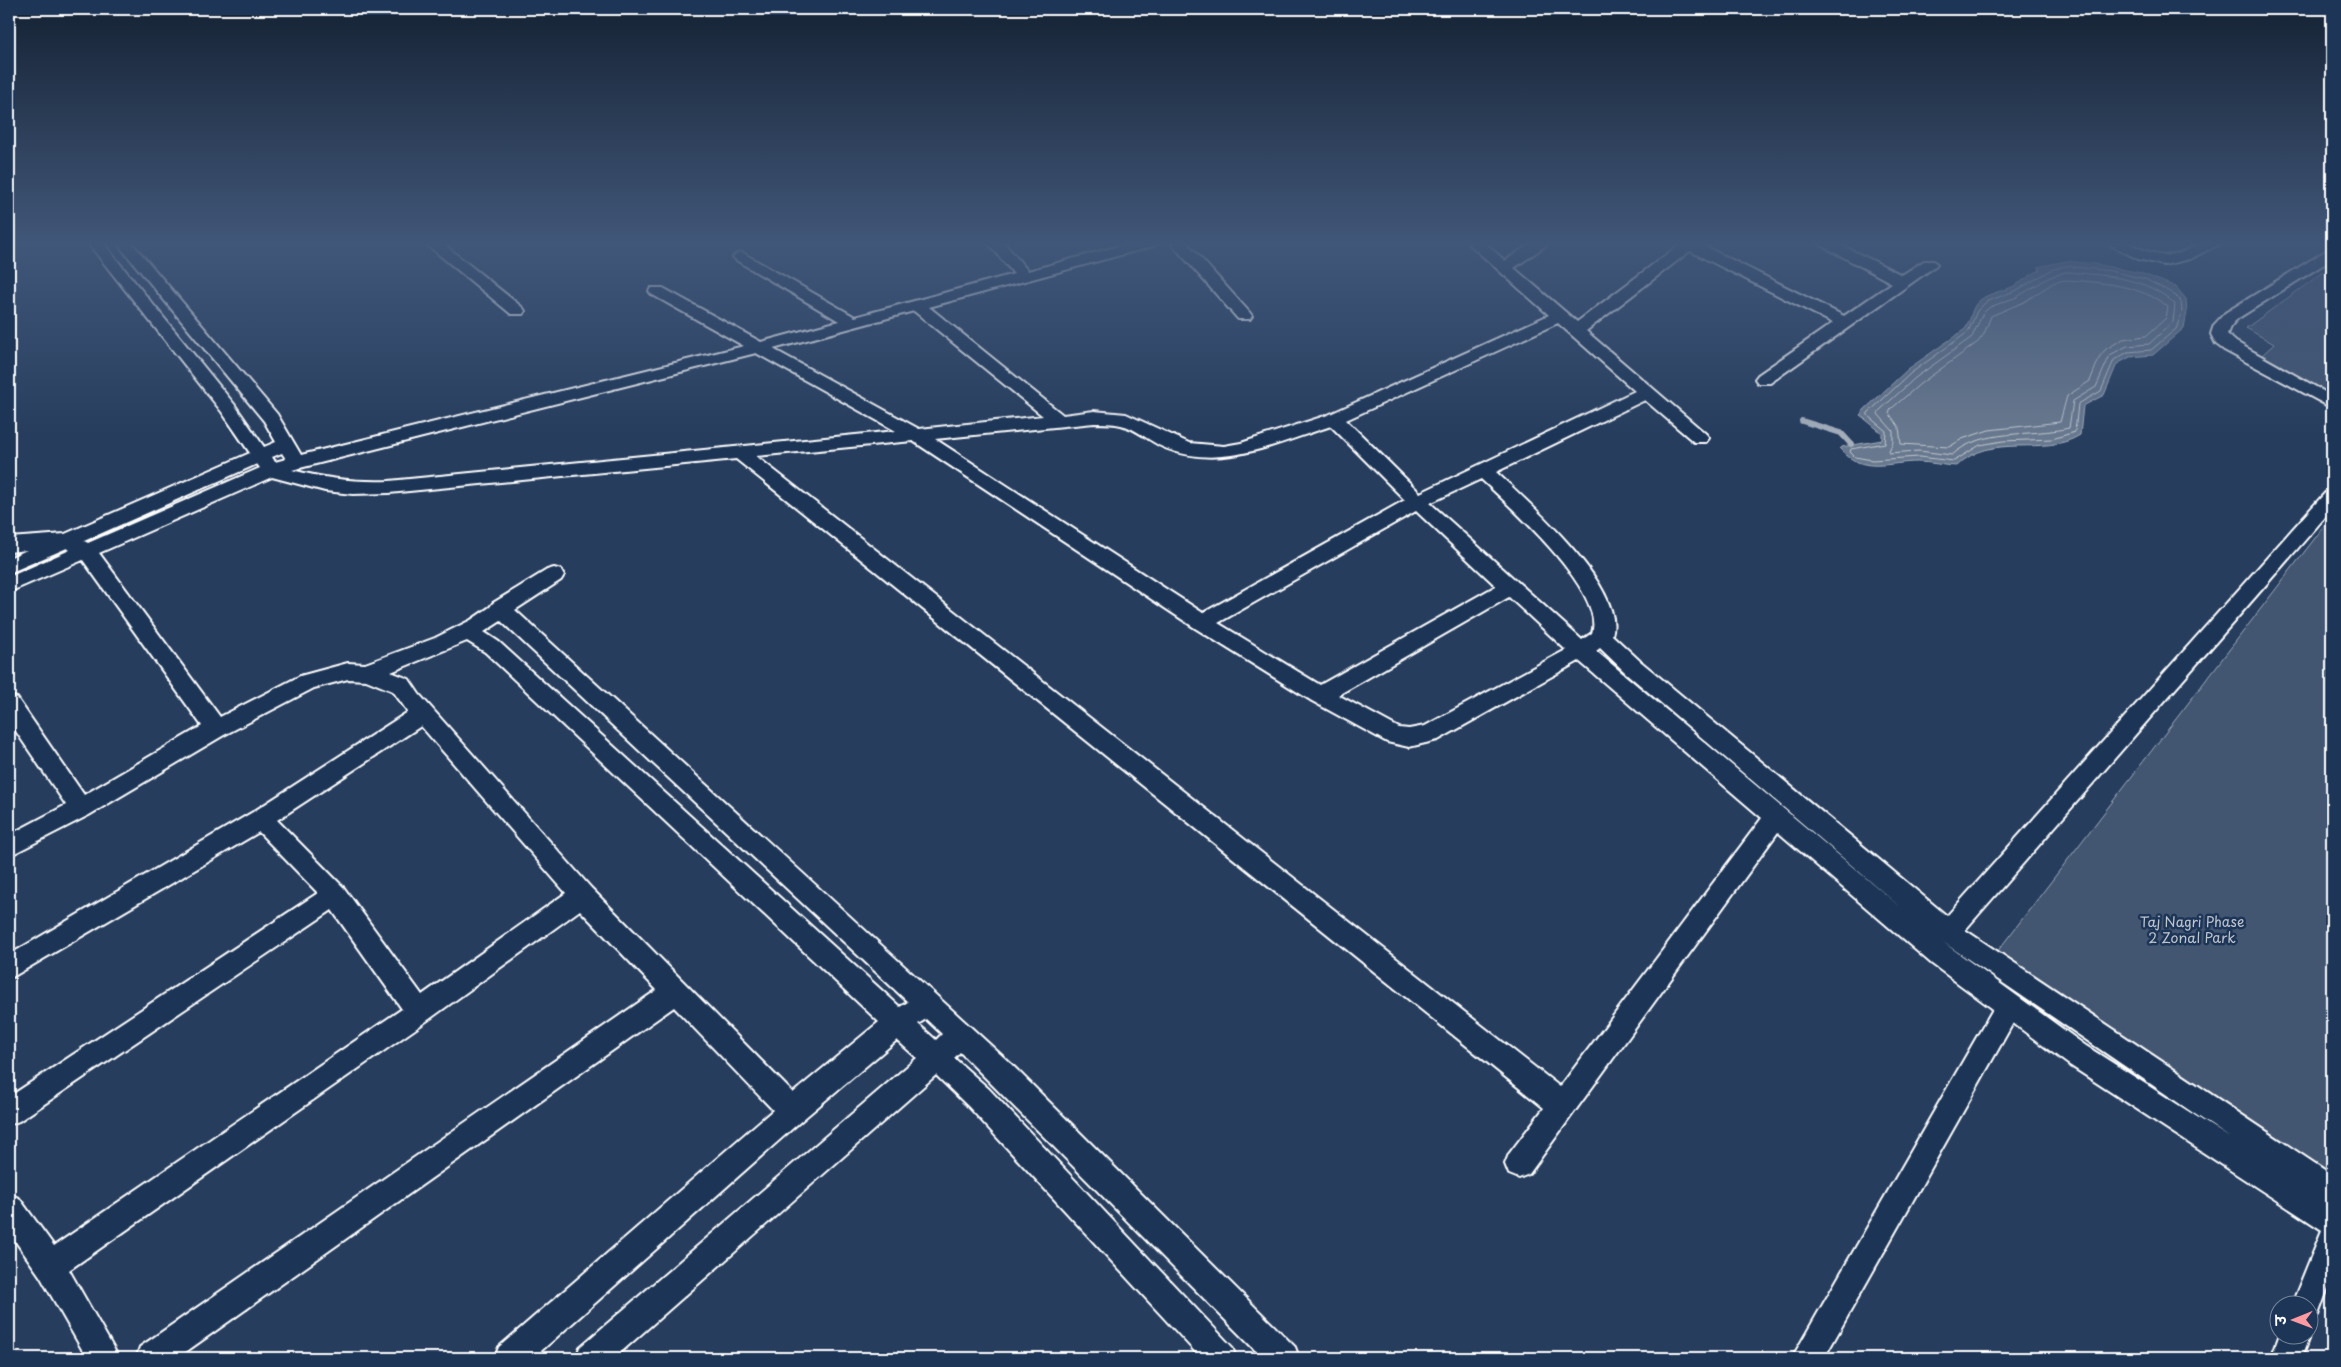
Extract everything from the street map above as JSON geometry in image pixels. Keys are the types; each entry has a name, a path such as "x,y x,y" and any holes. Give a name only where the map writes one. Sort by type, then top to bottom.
{"street":[{"path":"146,307 228,408 266,463 325,485 353,488 389,487 1056,419 1110,417 1126,420 1171,444 1188,449 1224,452 1253,446 1334,419 1561,316"},
{"path":"178,307 271,418 296,462"},
{"path":"512,307 517,311"},
{"path":"686,307 915,434 1202,623 1320,695 1395,736 1420,737 1430,734 1581,651 1601,637 1605,621 1589,584 1555,541 1483,470"},
{"path":"826,307 852,322"},
{"path":"9,566 68,540 266,463 296,462 760,347 910,307"},
{"path":"919,307 1056,419"},
{"path":"1236,307 1244,316"},
{"path":"1550,307 1700,438"},
{"path":"1577,330 1607,307"},
{"path":"1814,307 1846,323"},
{"path":"1764,379 1869,307"},
{"path":"2246,307 2231,316 2222,325 2219,334 2222,340 2332,402"},
{"path":"1202,623 1417,502 1648,392"},
{"path":"1334,419 1417,502 1581,651 1941,956 2077,1055 2332,1220"},
{"path":"9,585 87,551 266,463 286,444"},
{"path":"739,452 1563,1106"},
{"path":"1948,932 2332,497"},
{"path":"9,545 68,540 87,551 216,729"},
{"path":"366,672 432,648 468,631 532,586 554,575"},
{"path":"1320,695 1510,588"},
{"path":"500,608 1009,1080 1284,1358"},
{"path":"468,631 492,647 980,1098 1221,1358"},
{"path":"1601,637 1633,667 1948,932 2332,1191"},
{"path":"9,846 81,808 216,729 308,682 348,671 366,672 395,681 582,895 792,1111"},
{"path":"9,704 81,808"},
{"path":"9,968 262,819 423,713"},
{"path":"1519,1164 1777,816"},
{"path":"262,819 335,895 419,1012"},
{"path":"9,1112 335,895"},
{"path":"50,1266 419,1012 582,895"},
{"path":"151,1358 676,991"},
{"path":"510,1358 792,1111 899,1022 928,1004"},
{"path":"1807,1358 2010,1006"},
{"path":"591,1358 936,1058 960,1034"},
{"path":"9,1208 50,1266 104,1358"},
{"path":"2311,1294 2332,1240"},
{"path":"2286,1358 2291,1344"}],"green space":[{"path":"2275,307 2332,307 2332,398 2259,358 2274,344 2246,328"},
{"name":"Taj Nagri Phase 2 Zonal Park","path":"2332,516 2332,1200 1995,970 1990,961"}],"water":[{"path":"1974,307 2187,307 2187,312 2184,328 2153,355 2130,357 2117,364 2104,395 2083,406 2080,435 2051,445 2002,447 1986,450 1971,456 1957,466 1918,462 1867,465 1849,457 1840,449 1842,447 1882,440 1882,433 1860,415 1864,410 1908,369 1965,329"}],"waterway":[{"path":"1802,421 1841,433 1851,444"}]}
